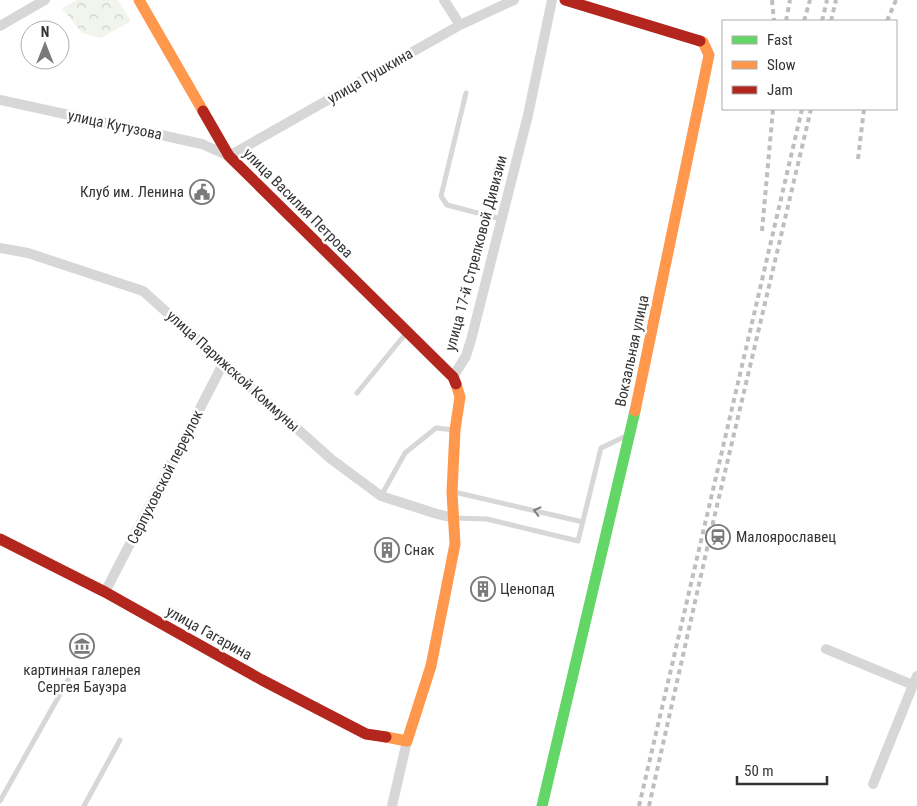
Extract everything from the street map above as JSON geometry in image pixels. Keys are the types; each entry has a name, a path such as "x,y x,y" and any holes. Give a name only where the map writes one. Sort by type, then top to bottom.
{"main road":[{"name":"улица Василия Петрова","path":"139,0 229,156 453,377"},
{"name":"Вокзальная улица","path":"542,806 630,434 709,55 703,42 565,0"},
{"path":"407,741 430,666 455,544 452,492 455,430 460,397 453,377"},
{"name":"улица Гагарина","path":"0,539 105,592 262,680 366,734 407,741"}],"street":[{"path":"0,26 45,0"},
{"path":"444,0 460,25"},
{"name":"улица Пушкина","path":"229,156 460,25 514,0"},
{"name":"улица 17-й Стрелковой Дивизии","path":"453,377 466,356 471,340 528,114 552,0"},
{"name":"улица Кутузова","path":"0,100 202,144 229,156"},
{"name":"улица Парижской Коммуны","path":"0,248 28,253 143,291 331,459 381,496 454,518"},
{"name":"Серпуховской переулок","path":"105,592 224,362"},
{"path":"826,649 915,681 874,784"},
{"path":"392,806 407,741"}],"lane":[{"path":"466,94 441,196 447,205 501,219"},
{"path":"357,393 407,332"},
{"path":"381,496 405,453 436,428 455,430"},
{"path":"454,518 487,519 578,541 601,448 630,434"},
{"path":"452,492 582,522"},
{"path":"0,801 68,680"},
{"path":"84,806 120,740"}],"green space":[{"path":"77,0 118,0 131,21 101,38 82,33 62,8"}],"railway":[{"path":"772,0 774,20"},
{"path":"786,20 790,0"},
{"path":"804,20 810,0"},
{"path":"822,20 827,0"},
{"path":"831,20 836,0"},
{"path":"887,20 896,0"},
{"path":"762,231 773,110"},
{"path":"639,806 802,110"},
{"path":"649,806 711,531 811,110"},
{"path":"858,159 864,110"}],"traffic: fast":[{"path":"542,806 635,411"}],"traffic: slow":[{"path":"139,0 203,111"},
{"path":"635,411 709,55 703,42 700,41"},
{"path":"386,737 407,741 431,666 455,544 452,492 455,430 460,397 456,384"}],"traffic: jam":[{"path":"565,0 700,41"},
{"path":"203,111 229,156 453,377 456,384"},
{"path":"0,539 105,592 262,680 366,734 386,737"}],"place":[{"name":"Клуб им. Ленина","path":"202,192"},
{"name":"Малоярославец","path":"718,537"},
{"name":"Снак","path":"387,550"},
{"name":"Ценопад","path":"483,589"},
{"name":"картинная галерея Сергея Бауэра","path":"82,646"}]}
